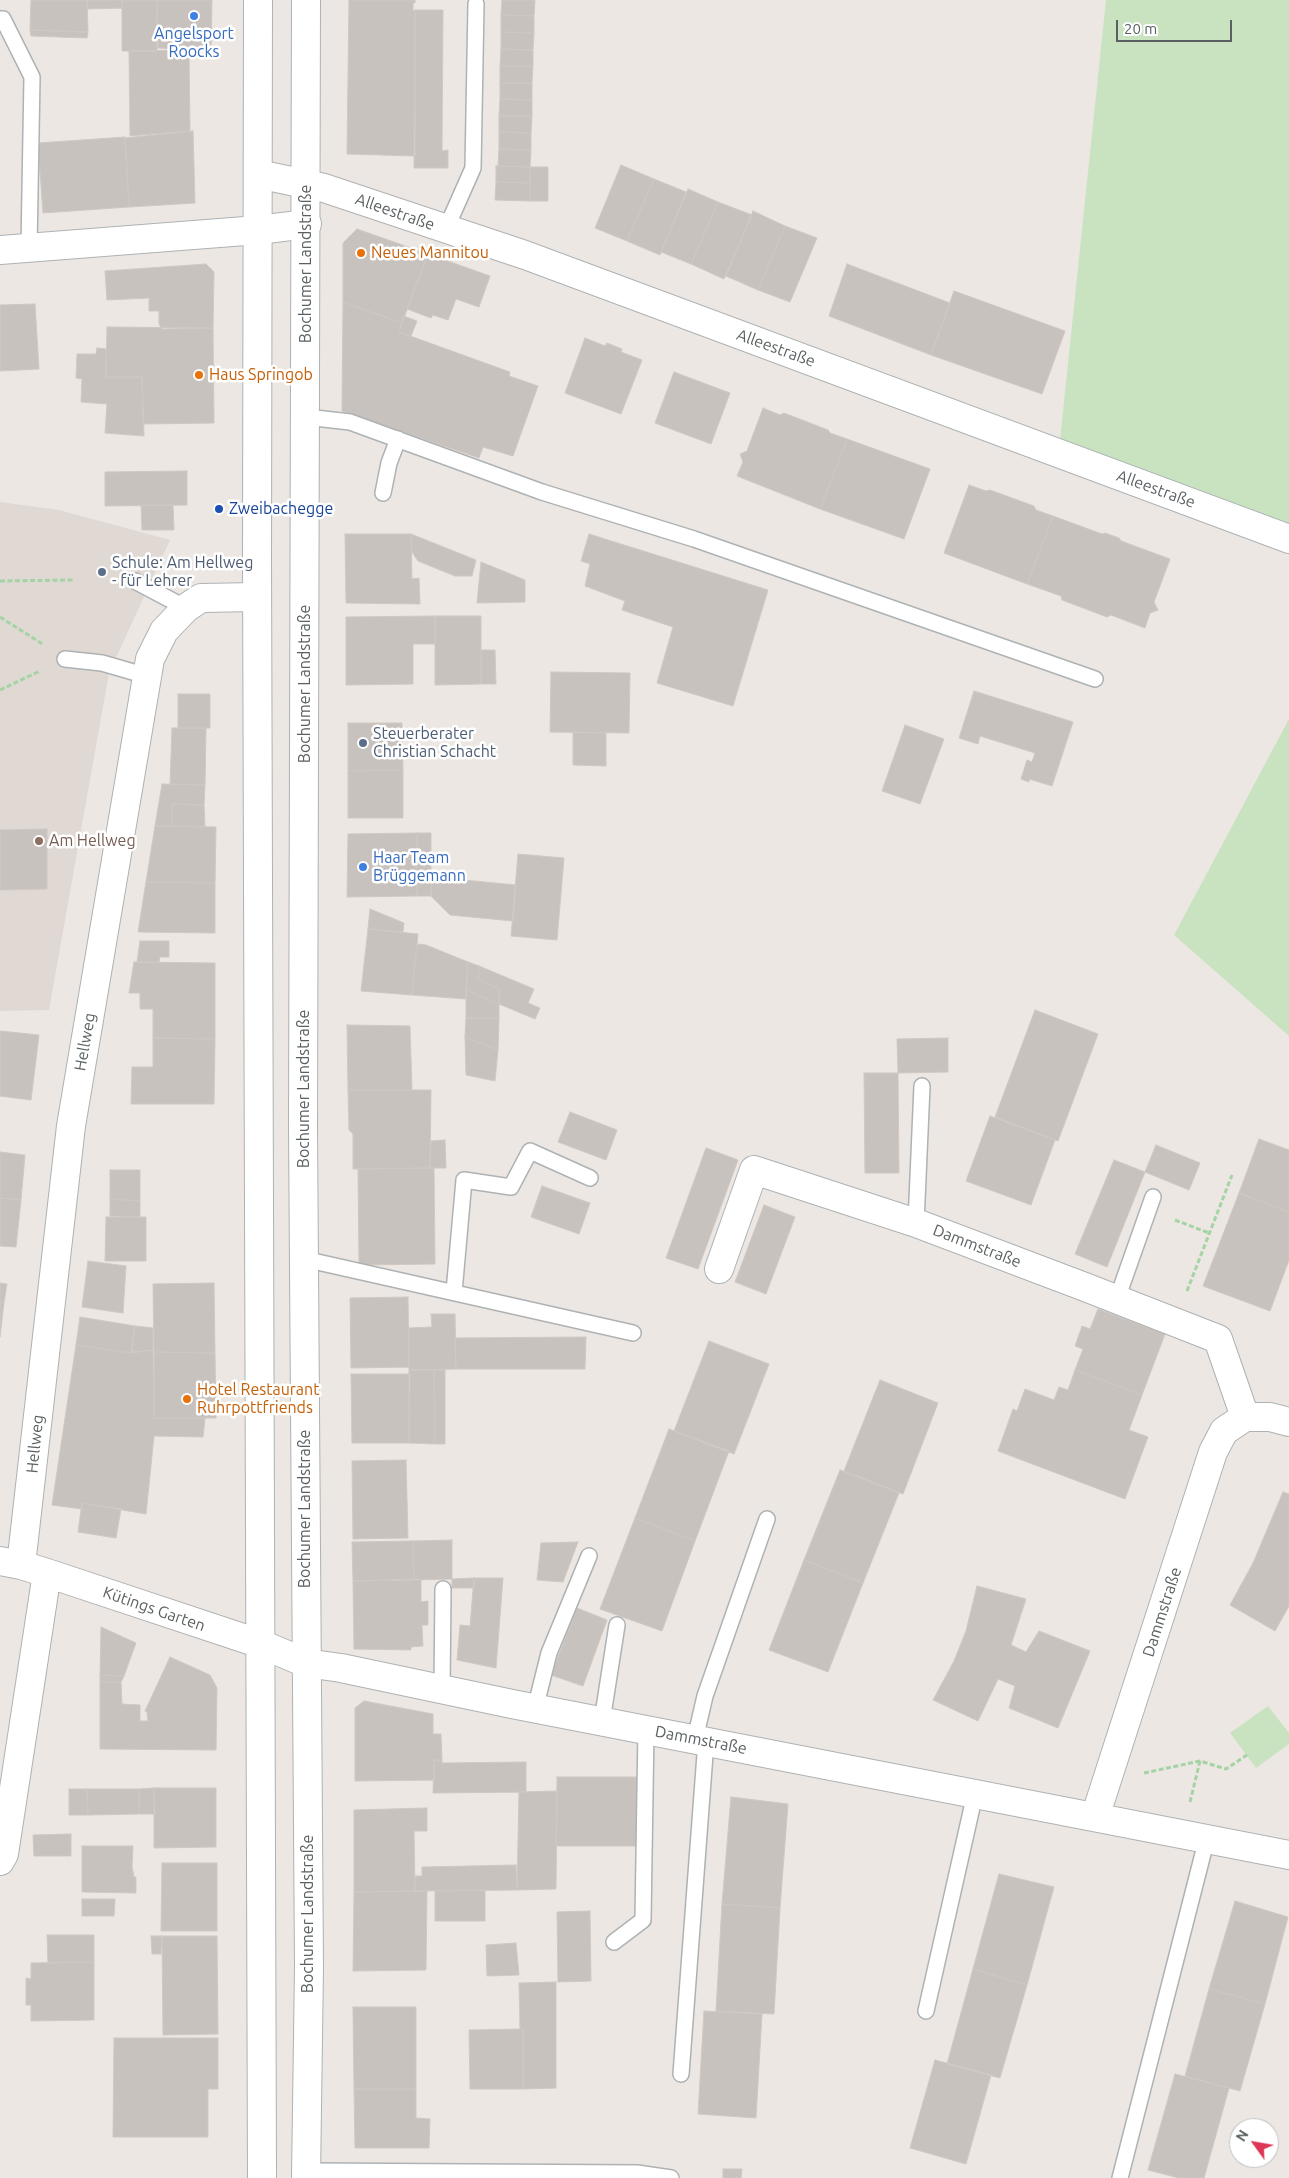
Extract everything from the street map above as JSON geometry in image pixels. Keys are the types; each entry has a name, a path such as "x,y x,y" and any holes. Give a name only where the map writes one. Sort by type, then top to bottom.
{"street":[{"path":"258,0 257,597 262,2178"},
{"name":"Bochumer Landstraße","path":"306,0 304,1258 309,1967 306,2175"},
{"name":"Alleestraße","path":"258,174 306,183 562,269 1289,539"},
{"path":"0,250 258,230 307,224"},
{"name":"Hellweg","path":"10,1563 71,1126 150,659 164,631 186,608 201,598 257,597"},
{"name":"Dammstraße","path":"719,1270 754,1170 916,1223 1218,1339 1245,1418"},
{"name":"Dammstraße","path":"1095,1817 1213,1452 1224,1431 1245,1418 1270,1417 1289,1422"},
{"name":"Kütings Garten","path":"10,1563 47,1573 261,1644 306,1664"},
{"path":"0,1861 4,1854 47,1573"},
{"name":"Dammstraße","path":"306,1664 341,1668 535,1709 1289,1855"}],"lane":[{"path":"446,229 473,168 476,4"},
{"path":"0,19 3,19 32,77 29,248"},
{"path":"306,417 350,422 542,492 704,542 1095,679"},
{"path":"383,493 398,440"},
{"path":"135,581 186,608"},
{"path":"65,659 102,663 147,676"},
{"path":"916,1223 922,1086"},
{"path":"454,1292 464,1180 511,1187 530,1151 590,1178"},
{"path":"1118,1300 1151,1203"},
{"path":"304,1258 633,1333"},
{"path":"681,2074 700,1740 705,1696 767,1519"},
{"path":"535,1709 549,1653 589,1556"},
{"path":"442,1689 443,1589"},
{"path":"602,1722 617,1625"},
{"path":"614,1942 643,1920 646,1729"},
{"path":"926,2011 975,1794"},
{"path":"1120,2178 1195,1836"},
{"path":"306,2175 637,2173 671,2178"}],"path":[{"path":"0,581 73,580"},
{"path":"0,617 65,659"},
{"path":"0,690 65,659"},
{"path":"1175,1322 1232,1175"},
{"path":"1151,1203 1209,1233"},
{"path":"1107,1781 1200,1761 1226,1769 1246,1754"},
{"path":"1195,1836 1200,1761"}],"shaded area":[{"name":"Am Hellweg","path":"0,502 59,510 170,540 109,673 49,1010 0,1011"}],"green space":[{"path":"1106,0 1289,0 1289,537 1060,440"},
{"path":"1289,719 1289,1036 1174,935"},
{"path":"1268,1706 1289,1733 1289,1744 1256,1768 1230,1733"}],"building":[{"path":"31,0 87,0 88,32 30,30"},
{"path":"87,0 122,0 122,8 87,9"},
{"path":"122,0 157,0 157,51 122,51"},
{"path":"157,0 212,0 211,51 158,48"},
{"path":"349,0 415,0 413,11 415,10 415,156 347,154"},
{"path":"502,0 535,0 534,16 501,15"},
{"path":"415,10 443,10 442,151 448,150 448,168 414,168"},
{"path":"501,15 534,16 534,33 501,32"},
{"path":"30,30 88,32 87,38 31,36"},
{"path":"501,32 534,33 533,50 501,49"},
{"path":"501,49 533,50 533,66 500,66"},
{"path":"189,50 190,131 130,136 129,51"},
{"path":"500,66 533,66 532,83 500,83"},
{"path":"500,83 532,83 532,100 500,99"},
{"path":"500,99 532,100 532,116 499,116"},
{"path":"499,116 532,116 531,133 499,132"},
{"path":"193,131 195,203 129,207 125,138"},
{"path":"499,132 531,133 531,150 499,149"},
{"path":"125,137 129,207 43,213 38,143"},
{"path":"499,149 531,150 530,167 498,166"},
{"path":"621,165 654,179 627,241 595,228"},
{"path":"496,166 530,167 530,183 496,182"},
{"path":"530,167 548,167 548,201 530,201"},
{"path":"654,179 686,192 660,255 627,241"},
{"path":"496,182 530,183 530,201 495,200"},
{"path":"688,189 718,202 691,264 661,252"},
{"path":"718,202 752,215 724,279 691,264"},
{"path":"753,211 785,226 758,290 726,276"},
{"path":"785,226 817,238 790,302 758,290"},
{"path":"357,229 428,254 402,323 343,302 343,243"},
{"path":"428,254 490,276 479,307 456,299 448,320 433,315 431,318 407,309"},
{"path":"206,264 214,272 213,328 162,329 159,324 159,311 149,311 149,298 107,300 105,271"},
{"path":"847,264 950,303 931,355 829,316"},
{"path":"954,291 1065,331 1042,394 931,355"},
{"path":"343,302 402,323 399,332 510,372 509,376 538,386 513,456 483,447 479,458 342,411"},
{"path":"35,304 39,369 0,371 0,305"},
{"path":"404,316 417,321 411,336 399,332"},
{"path":"107,327 213,328 214,423 143,424 142,377 106,377"},
{"path":"585,338 605,346 607,343 622,349 621,352 642,360 621,414 565,393"},
{"path":"97,348 106,349 106,377 142,377 144,436 105,433 107,404 81,402 82,379 76,378 77,354 96,354"},
{"path":"674,372 730,393 711,444 655,423"},
{"path":"763,408 780,415 784,413 847,439 820,509 737,476 743,462 740,454 747,451"},
{"path":"847,439 930,469 904,539 820,509"},
{"path":"187,471 187,505 105,506 105,472"},
{"path":"969,485 986,491 990,490 1034,506 1036,510 1053,516 1027,584 944,553"},
{"path":"141,505 173,505 174,530 142,530"},
{"path":"1053,516 1102,534 1105,533 1119,538 1121,541 1170,559 1154,602 1158,610 1150,613 1145,628 1111,615 1107,617 1062,600 1061,596 1027,584"},
{"path":"345,534 411,534 412,579 419,578 420,604 346,603"},
{"path":"411,534 476,560 472,576 455,576 418,561 412,552"},
{"path":"589,534 768,590 733,706 657,683 673,627 622,610 625,601 585,586 590,564 581,561"},
{"path":"481,562 525,580 525,602 477,603"},
{"path":"435,616 435,644 413,644 413,684 346,685 346,617"},
{"path":"435,616 481,616 481,684 435,685"},
{"path":"481,650 495,650 496,684 481,684"},
{"path":"551,672 630,673 629,733 550,732"},
{"path":"974,691 1073,722 1052,786 1029,779 1029,782 1021,779 1027,760 1032,762 1035,753 980,736 978,744 959,738"},
{"path":"178,694 210,694 210,728 178,728"},
{"path":"348,723 402,723 403,770 348,771"},
{"path":"905,725 944,739 920,804 882,791"},
{"path":"172,728 206,728 205,785 170,784"},
{"path":"573,732 606,733 606,766 573,765"},
{"path":"403,770 403,818 348,818 348,771"},
{"path":"162,784 205,785 204,805 172,804 172,826 155,826"},
{"path":"172,804 204,805 205,827 172,826"},
{"path":"155,826 216,827 215,883 146,882"},
{"path":"47,829 47,889 0,890 0,830"},
{"path":"417,833 417,896 347,897 348,834"},
{"path":"417,833 431,833 431,896 417,896"},
{"path":"518,854 564,858 557,940 511,936"},
{"path":"432,877 516,885 513,921 450,915 431,896"},
{"path":"146,882 215,883 215,933 138,932"},
{"path":"370,909 404,923 403,932 368,929"},
{"path":"368,929 418,934 412,995 361,991"},
{"path":"140,941 169,941 169,957 160,957 159,962 137,962"},
{"path":"417,944 426,945 468,962 466,999 412,995"},
{"path":"134,962 215,963 215,1039 153,1038 153,1009 140,1009 140,993 129,993"},
{"path":"468,962 479,966 478,979 499,989 499,1004 466,990"},
{"path":"479,966 534,989 528,1003 540,1008 535,1019 499,1004 499,989 478,979"},
{"path":"466,990 499,1004 499,1018 466,1018"},
{"path":"1035,1010 1098,1034 1058,1141 995,1117"},
{"path":"466,1018 499,1018 498,1050 465,1037"},
{"path":"347,1025 410,1026 412,1090 348,1090"},
{"path":"0,1031 39,1035 31,1100 0,1096"},
{"path":"465,1037 498,1050 495,1081 466,1075"},
{"path":"153,1038 215,1039 214,1104 131,1104 132,1067 153,1067"},
{"path":"948,1038 948,1072 898,1073 897,1039"},
{"path":"864,1073 898,1073 899,1173 865,1173"},
{"path":"348,1090 431,1090 430,1168 353,1169 353,1134 349,1130"},
{"path":"570,1112 617,1130 606,1160 558,1142"},
{"path":"990,1116 1055,1140 1031,1205 966,1181"},
{"path":"1259,1139 1289,1150 1289,1212 1239,1193"},
{"path":"445,1140 446,1168 430,1168 431,1141"},
{"path":"1156,1145 1200,1163 1189,1190 1145,1172"},
{"path":"706,1148 738,1160 698,1269 666,1258"},
{"path":"0,1152 25,1155 21,1200 0,1198"},
{"path":"1114,1160 1145,1172 1107,1267 1075,1254"},
{"path":"434,1168 435,1264 359,1265 358,1169"},
{"path":"110,1170 140,1170 140,1201 110,1199"},
{"path":"542,1186 590,1203 579,1234 531,1217"},
{"path":"1239,1193 1289,1212 1289,1260 1270,1311 1203,1286"},
{"path":"0,1198 21,1200 16,1247 0,1246"},
{"path":"110,1199 140,1201 140,1217 110,1216"},
{"path":"764,1205 795,1217 766,1294 735,1282"},
{"path":"106,1217 146,1217 146,1261 105,1261"},
{"path":"88,1261 126,1266 123,1313 82,1307"},
{"path":"0,1283 7,1284 4,1302 0,1302"},
{"path":"214,1283 215,1353 154,1352 153,1284"},
{"path":"408,1297 409,1367 351,1368 350,1298"},
{"path":"0,1302 4,1302 0,1337"},
{"path":"1098,1309 1165,1334 1142,1395 1075,1370 1083,1349 1075,1346 1082,1326 1090,1329"},
{"path":"431,1314 455,1314 456,1369 409,1370 409,1328 432,1327"},
{"path":"80,1317 135,1326 131,1353 76,1345"},
{"path":"135,1326 153,1328 153,1350 132,1352"},
{"path":"586,1337 585,1369 456,1369 455,1338"},
{"path":"709,1341 769,1364 734,1454 674,1431"},
{"path":"76,1345 131,1353 153,1350 154,1418 205,1418 203,1437 154,1436 146,1514 82,1503 82,1509 52,1505"},
{"path":"154,1352 215,1353 216,1418 154,1418"},
{"path":"409,1370 434,1370 435,1444 409,1443"},
{"path":"434,1370 445,1370 445,1444 435,1444"},
{"path":"1075,1370 1142,1395 1129,1430 1148,1437 1125,1499 998,1451 1013,1409 1017,1411 1025,1389 1054,1400 1059,1387 1068,1390"},
{"path":"351,1374 410,1374 409,1443 352,1443"},
{"path":"880,1380 938,1403 903,1494 844,1471"},
{"path":"669,1429 729,1451 695,1541 635,1518"},
{"path":"406,1460 408,1538 353,1539 352,1461"},
{"path":"840,1470 899,1493 863,1583 804,1560"},
{"path":"1283,1492 1289,1494 1289,1606 1275,1631 1230,1605 1253,1563"},
{"path":"82,1503 121,1509 116,1538 78,1532"},
{"path":"635,1518 695,1541 662,1631 600,1609"},
{"path":"452,1540 452,1579 414,1580 413,1541"},
{"path":"413,1541 414,1580 353,1581 352,1542"},
{"path":"578,1542 563,1582 537,1580 541,1543"},
{"path":"804,1560 863,1583 828,1672 769,1650"},
{"path":"474,1578 474,1588 452,1588 452,1579"},
{"path":"474,1578 503,1578 496,1668 457,1660 460,1625 470,1626"},
{"path":"421,1579 421,1602 428,1601 428,1625 422,1625 423,1646 411,1647 411,1650 354,1649 353,1581"},
{"path":"977,1586 1026,1599 1011,1645 1026,1652 1039,1631 1090,1651 1058,1728 1009,1708 1015,1686 998,1679 978,1721 933,1700 954,1661 966,1631"},
{"path":"577,1608 607,1620 583,1686 551,1675"},
{"path":"101,1627 136,1643 124,1676 100,1675"},
{"path":"170,1657 210,1675 217,1688 216,1750 100,1749 100,1682 121,1682 122,1704 140,1705 140,1721 148,1721 147,1712 145,1711"},
{"path":"100,1675 124,1676 121,1682 100,1682"},
{"path":"364,1701 433,1714 433,1734 441,1734 442,1760 434,1760 434,1780 355,1781 355,1708"},
{"path":"434,1760 442,1760 442,1763 526,1762 526,1792 433,1793"},
{"path":"557,1777 639,1777 640,1846 556,1846"},
{"path":"154,1788 216,1788 216,1847 154,1848"},
{"path":"154,1788 155,1814 139,1814 139,1789"},
{"path":"69,1789 87,1789 88,1815 69,1815"},
{"path":"87,1789 139,1789 139,1814 88,1815"},
{"path":"557,1791 556,1889 517,1890 519,1792"},
{"path":"731,1797 788,1804 780,1908 722,1904"},
{"path":"427,1808 427,1831 414,1831 415,1891 354,1892 354,1810"},
{"path":"71,1834 71,1856 34,1856 33,1835"},
{"path":"82,1846 133,1846 132,1867 134,1877 136,1877 136,1893 82,1892"},
{"path":"162,1863 217,1863 217,1931 161,1931"},
{"path":"516,1865 517,1890 415,1891 415,1876 422,1876 422,1867"},
{"path":"999,1874 1054,1887 1027,1985 973,1969"},
{"path":"485,1890 485,1921 435,1921 435,1891"},
{"path":"427,1891 426,1970 353,1971 354,1892"},
{"path":"82,1899 115,1899 114,1916 82,1916"},
{"path":"1235,1901 1288,1917 1265,2004 1209,1989"},
{"path":"722,1904 780,1908 774,2014 716,2011"},
{"path":"590,1911 591,1981 558,1982 557,1912"},
{"path":"47,1935 94,1935 94,1962 48,1963"},
{"path":"151,1936 162,1936 161,1954 152,1954"},
{"path":"162,1936 217,1936 218,2034 163,2035"},
{"path":"516,1943 519,1975 487,1976 486,1945"},
{"path":"94,1962 94,2020 31,2021 31,2005 26,2005 26,1978 31,1979 31,1963"},
{"path":"973,1969 1027,1985 1000,2078 947,2064"},
{"path":"556,1982 556,2088 523,2089 523,2029 520,2029 519,1983"},
{"path":"1209,1989 1265,2004 1240,2091 1185,2076"},
{"path":"353,2007 416,2007 416,2089 354,2089"},
{"path":"704,2011 762,2014 756,2118 698,2114"},
{"path":"523,2029 523,2089 470,2089 469,2030"},
{"path":"114,2038 218,2038 218,2089 208,2089 208,2137 113,2137"},
{"path":"935,2060 991,2075 966,2164 910,2148"},
{"path":"1175,2074 1229,2088 1204,2178 1179,2178 1148,2170"},
{"path":"354,2089 416,2089 416,2118 430,2119 429,2148 355,2148"},
{"path":"723,2169 742,2169 741,2178 723,2178"}],"place":[{"name":"Angelsport Roocks","path":"194,16"},
{"name":"Neues Mannitou","path":"361,253"},
{"name":"Haus Springob","path":"199,375"},
{"name":"Zweibachegge","path":"219,509"},
{"name":"Schule: Am Hellweg - für Lehrer","path":"102,572"},
{"name":"Steuerberater Christian Schacht","path":"363,743"},
{"name":"Am Hellweg","path":"39,841"},
{"name":"Haar Team Brüggemann","path":"363,867"},
{"name":"Hotel Restaurant Ruhrpottfriends","path":"187,1399"}]}
